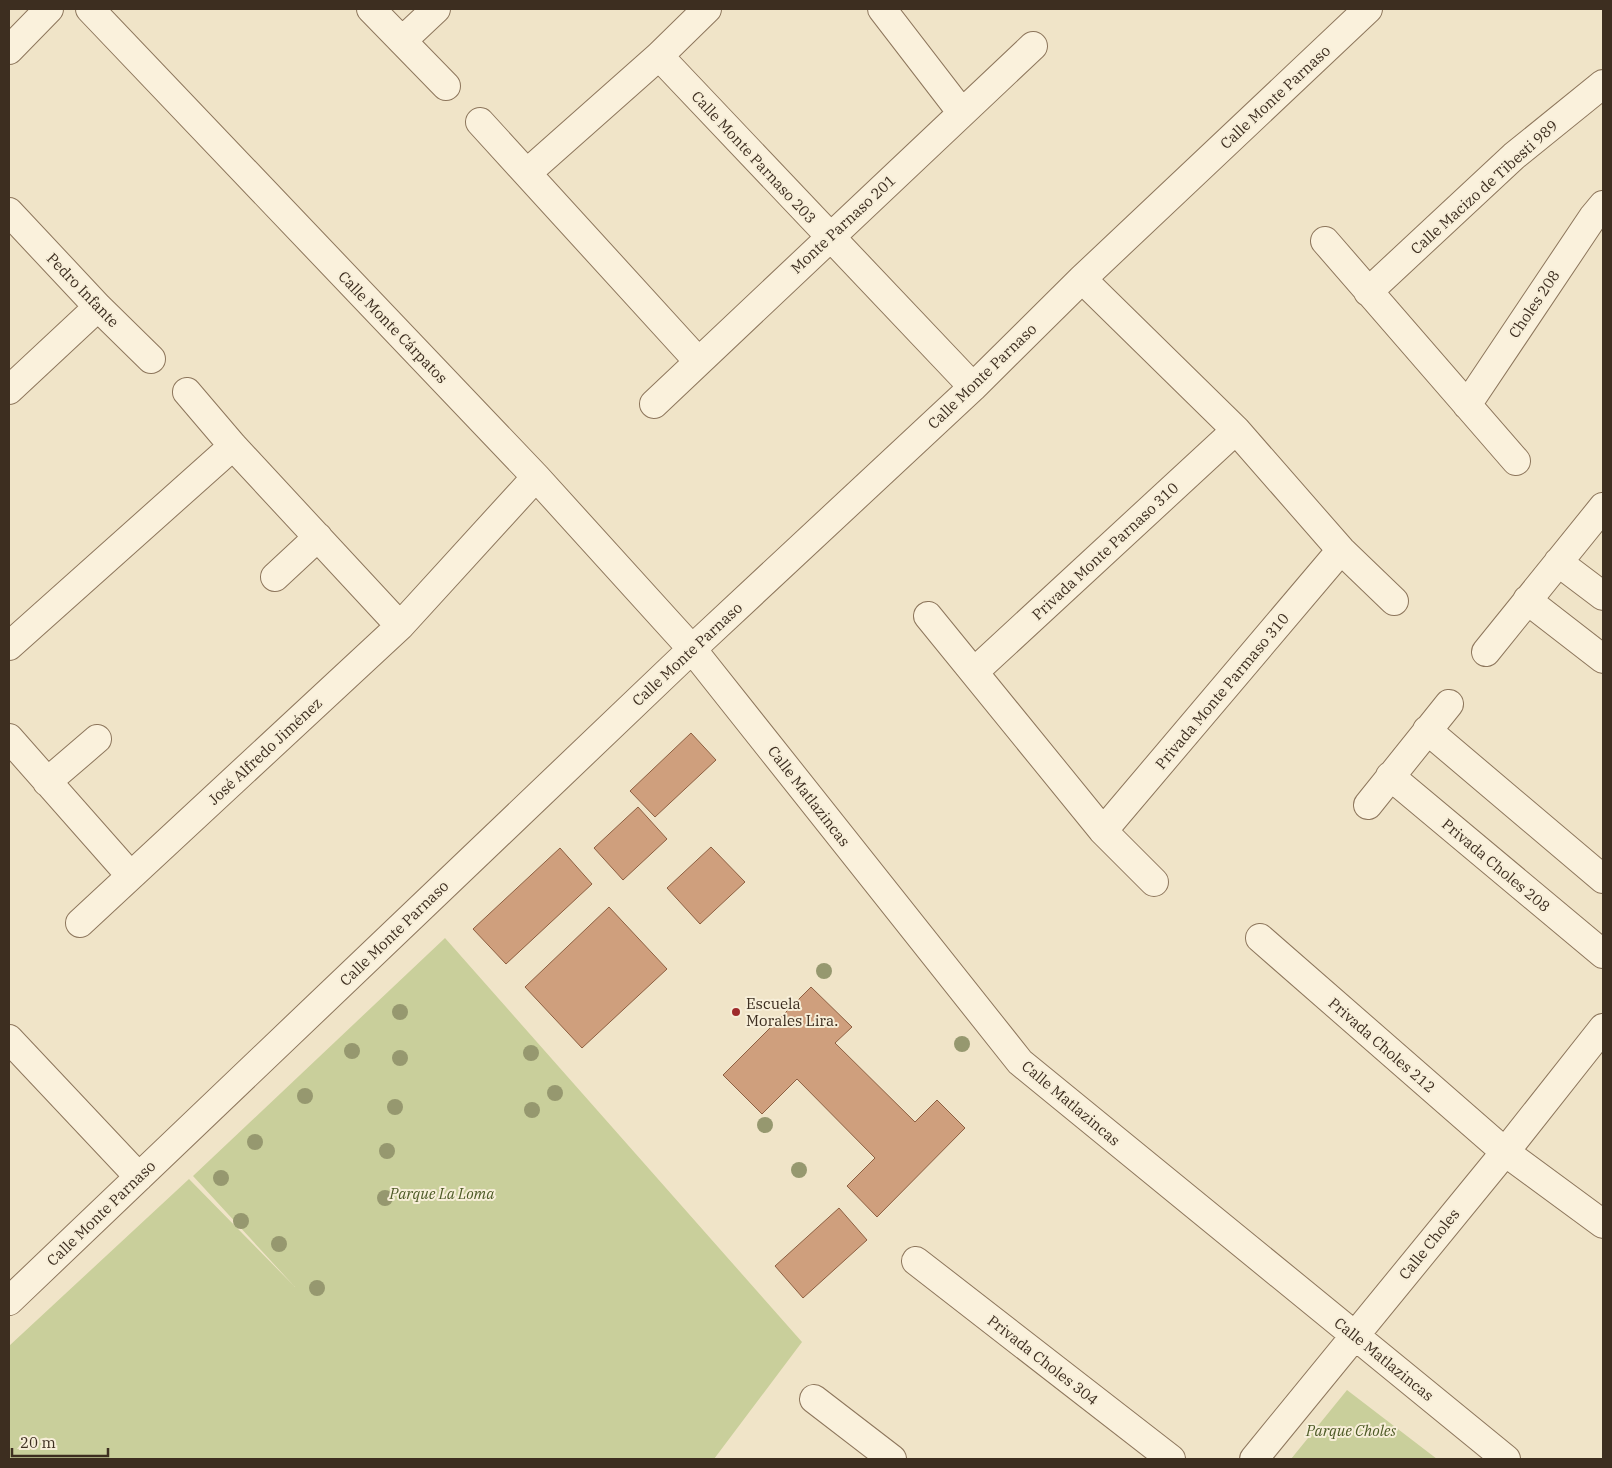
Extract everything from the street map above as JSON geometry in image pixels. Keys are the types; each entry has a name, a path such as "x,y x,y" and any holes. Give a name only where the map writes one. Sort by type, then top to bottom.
{"street":[{"path":"9,50 49,9"},
{"name":"Calle Monte Cárpatos","path":"90,9 536,477 692,649"},
{"path":"370,9 446,86"},
{"path":"402,41 436,9"},
{"path":"527,174 659,56 707,9"},
{"path":"882,9 962,112"},
{"name":"Calle Monte Parnaso","path":"9,1302 692,649 973,387 1082,279 1368,9"},
{"name":"Monte Parnaso 201","path":"654,404 1033,46"},
{"name":"Calle Monte Parnaso 203","path":"659,56 973,387"},
{"name":"Calle Macizo de Tibesti 989","path":"1368,292 1514,156 1603,84"},
{"path":"480,122 698,361"},
{"name":"Choles 208","path":"1467,405 1603,205"},
{"name":"Pedro Infante","path":"11,220 151,359"},
{"path":"1325,241 1516,461"},
{"path":"1082,279 1236,430 1341,550 1394,601"},
{"path":"9,390 98,307"},
{"path":"187,392 233,446 400,626"},
{"name":"Privada Monte Parnaso 310","path":"974,672 1236,430"},
{"path":"9,646 233,446"},
{"name":"José Alfredo Jiménez","path":"80,923 400,626 536,477"},
{"path":"1486,652 1526,600 1603,507"},
{"path":"274,577 318,537"},
{"name":"Privada Monte Parmaso 310","path":"1103,831 1341,550"},
{"path":"1558,562 1603,596"},
{"path":"1526,600 1603,659"},
{"path":"928,616 1103,831 1154,882"},
{"name":"Calle Matlazincas","path":"692,649 1020,1062 1506,1459"},
{"path":"1368,804 1449,704"},
{"path":"1428,730 1603,879"},
{"path":"9,738 130,876"},
{"path":"47,782 97,739"},
{"name":"Privada Choles 208","path":"1390,776 1603,954"},
{"name":"Privada Choles 212","path":"1260,938 1505,1152 1603,1224"},
{"name":"Calle Choles","path":"1254,1459 1505,1152 1603,1028"},
{"path":"9,1039 139,1177"},
{"name":"Privada Choles 304","path":"916,1262 1171,1459"},
{"path":"814,1399 892,1459"}],"green space":[{"name":"Parque La Loma","path":"445,938 802,1342 714,1459 9,1459 9,1346 189,1179 295,1287 193,1176"},
{"name":"Parque Choles","path":"1347,1390 1437,1459 1291,1459"}],"building":[{"path":"691,733 716,760 655,817 630,791"},
{"path":"638,807 667,839 623,880 594,848"},
{"path":"711,847 745,882 700,924 667,888"},
{"path":"560,848 592,884 506,964 473,929"},
{"path":"609,907 667,969 582,1048 525,987"},
{"path":"811,987 852,1027 835,1043 915,1122 937,1100 965,1128 877,1217 847,1186 875,1158 797,1079 762,1114 723,1075"},
{"path":"839,1208 867,1240 803,1298 775,1266"}],"place":[{"name":"Escuela Morales Lira.","path":"736,1012"}]}
